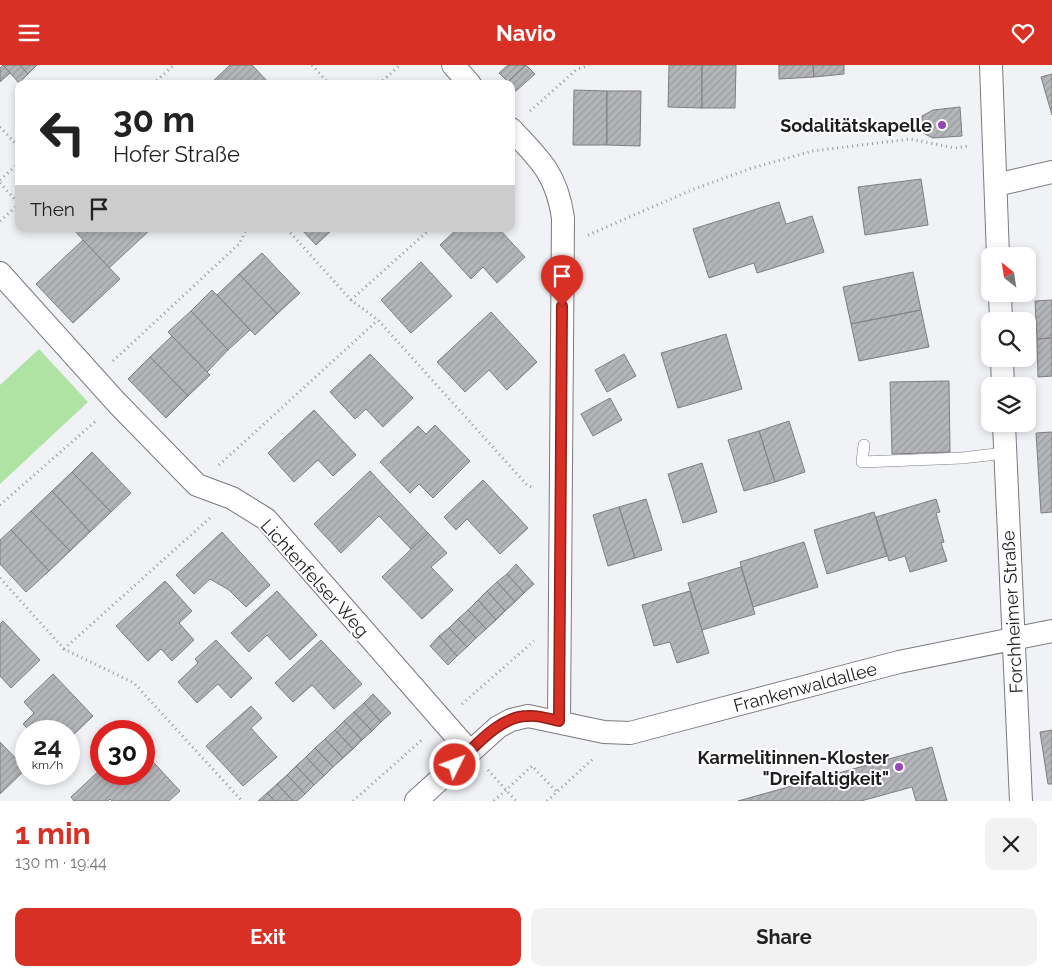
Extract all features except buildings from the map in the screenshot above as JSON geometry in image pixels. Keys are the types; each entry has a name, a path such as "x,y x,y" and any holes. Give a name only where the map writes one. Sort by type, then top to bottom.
{"street":[{"path":"453,65 466,80"},
{"path":"991,65 998,247"},
{"path":"518,122 554,180 560,195 563,217 559,721"},
{"path":"996,185 1052,172"},
{"name":"Lichtenfelser Weg","path":"0,273 117,403 197,485 232,498 266,519 470,752"},
{"name":"Forchheimer Straße","path":"1004,432 1021,801"},
{"name":"Frankenwaldallee","path":"416,801 498,727 511,719 528,715 604,733 630,733 899,663 1052,631"}],"lane":[{"path":"864,445 862,462 962,458 1005,453"}],"path":[{"path":"157,80 174,65"},
{"path":"312,65 325,80"},
{"path":"383,80 400,65"},
{"path":"518,122 576,70 589,65"},
{"path":"0,127 15,143"},
{"path":"563,247 694,189 752,168 813,151 910,139 955,148 995,142"},
{"path":"15,167 0,181 15,199"},
{"path":"0,221 15,208"},
{"path":"95,378 240,243 245,232"},
{"path":"290,232 351,299 378,320 527,485 560,501"},
{"path":"351,299 427,232"},
{"path":"197,485 378,320"},
{"path":"0,505 117,403"},
{"path":"64,649 232,498"},
{"path":"0,578 64,649 134,683 242,801"},
{"path":"470,752 516,801"},
{"path":"547,801 594,758"},
{"path":"494,801 532,766 556,792"}],"green space":[{"path":"39,349 88,402 0,484 0,385"}],"place":[{"name":"Sodalitätskapelle","path":"942,125"},
{"name":"Karmelitinnen-Kloster \"Dreifaltigkeit\"","path":"899,767"}],"route":[{"path":"455,765 498,727 511,719 528,715 559,721 562,306"}]}
